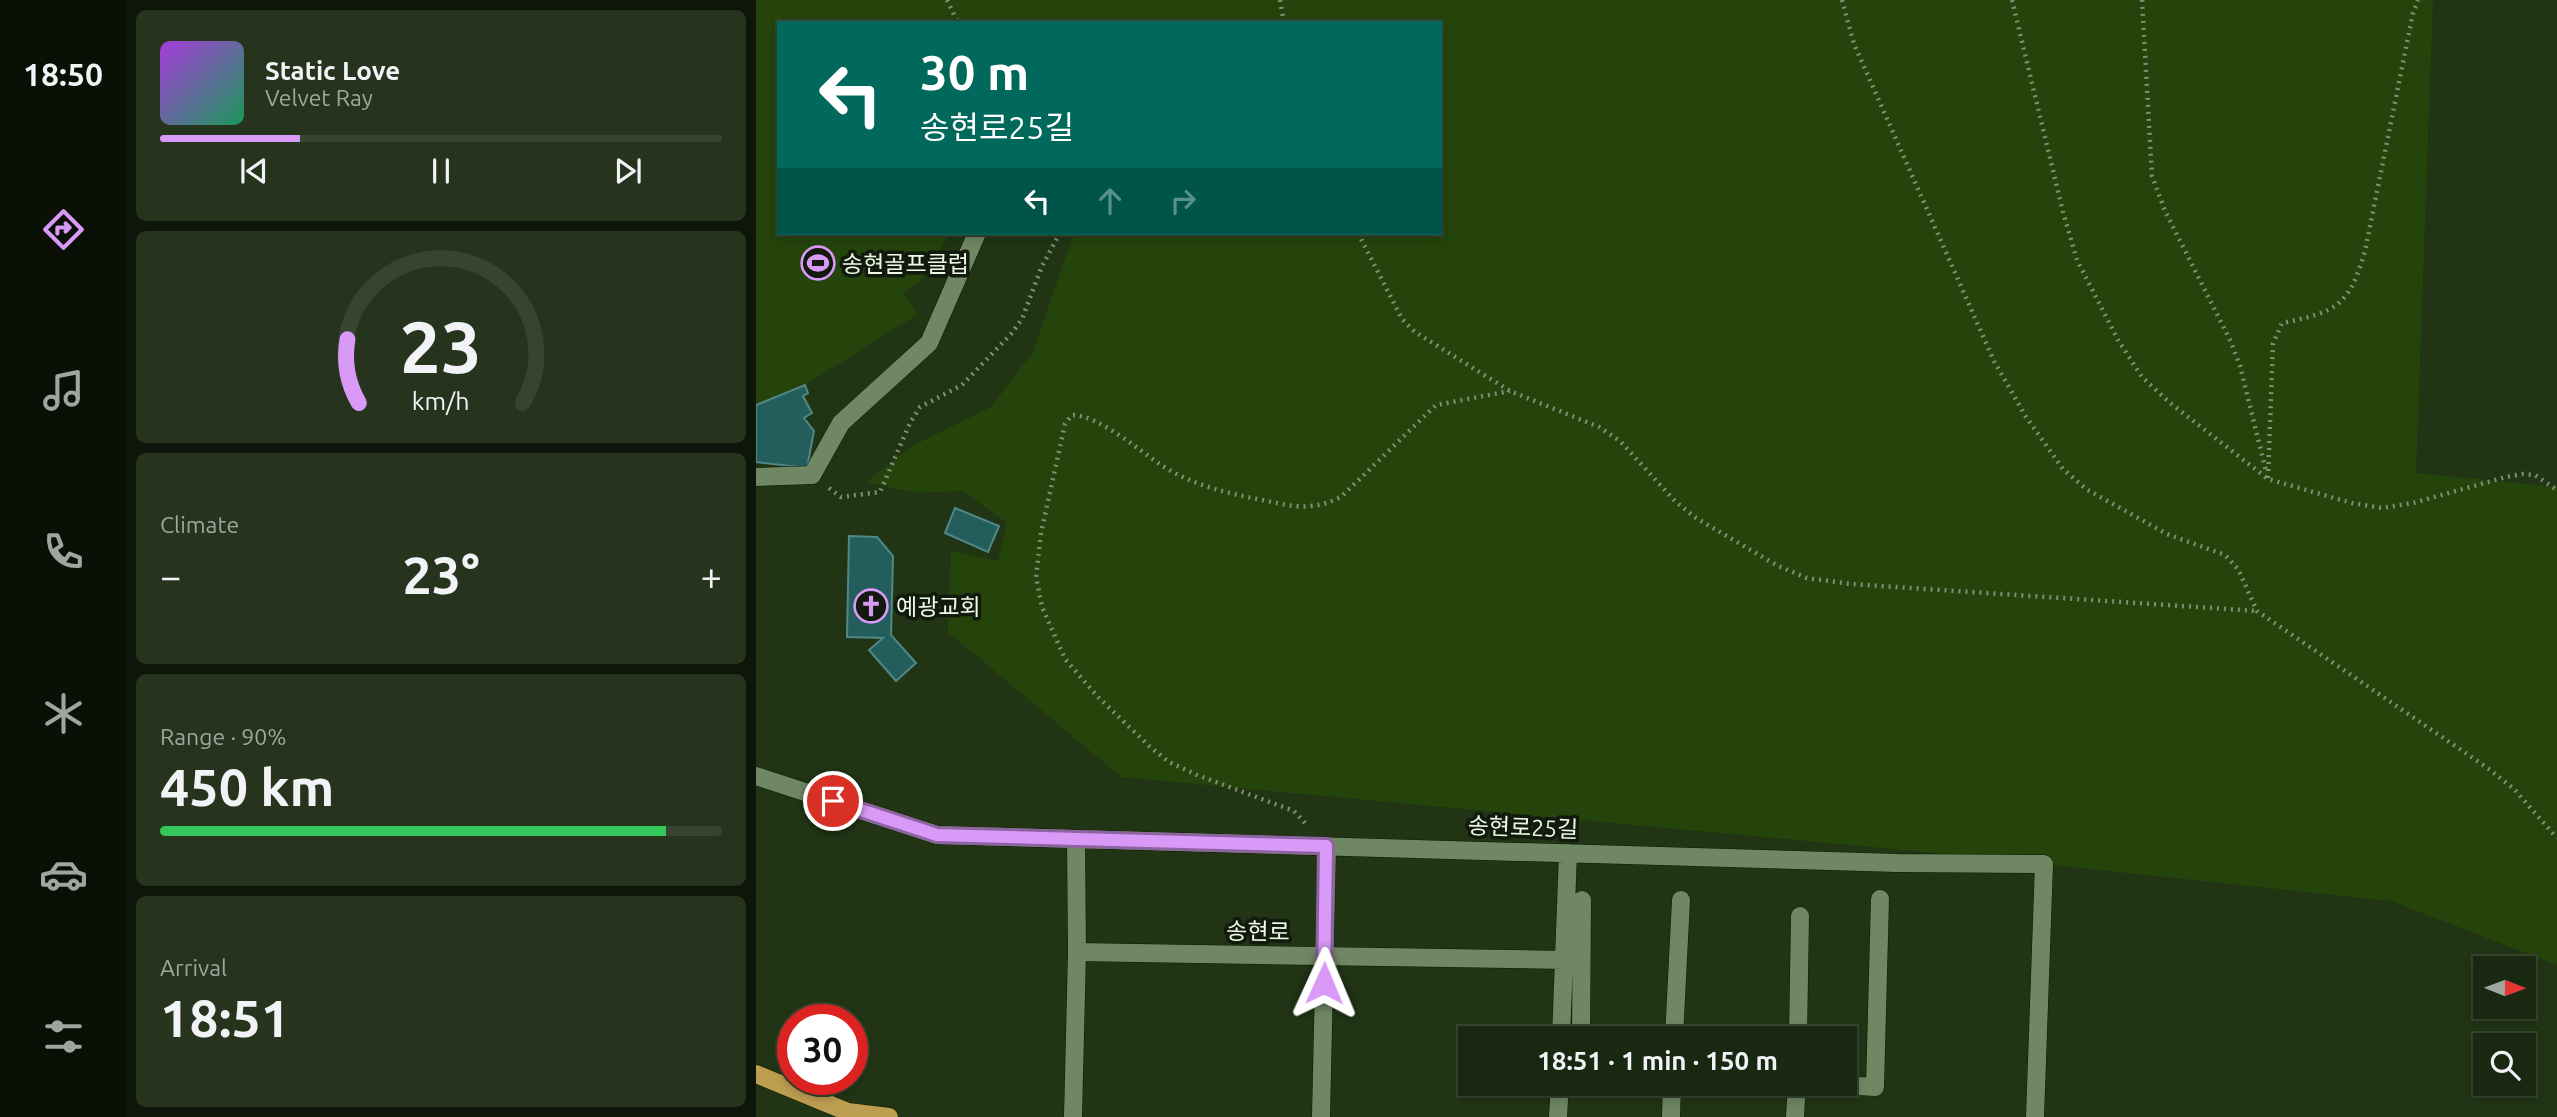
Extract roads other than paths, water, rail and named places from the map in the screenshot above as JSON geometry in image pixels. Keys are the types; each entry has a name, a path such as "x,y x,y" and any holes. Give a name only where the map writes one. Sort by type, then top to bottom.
{"main road":[{"path":"756,1074 848,1112 889,1117"}],"street":[{"path":"756,477 812,475 841,423 929,343 976,235"},
{"name":"송현로25길","path":"756,776 937,835 1897,863 2044,864 2035,1117"},
{"path":"1073,1117 1077,952 1076,839"},
{"path":"1321,1117 1326,846"},
{"path":"1561,1026 1568,853"},
{"path":"1857,1086 1875,1087 1880,899"},
{"path":"1581,1026 1582,900"},
{"path":"1675,1026 1681,900"},
{"path":"1798,1026 1801,916"},
{"name":"송현로","path":"1077,952 1564,960"},
{"path":"1558,1117 1559,1096"},
{"path":"1671,1117 1672,1096"},
{"path":"1795,1117 1796,1096"}],"place":[{"name":"송현골프클럽","path":"818,263"},
{"name":"예광교회","path":"871,606"}]}
